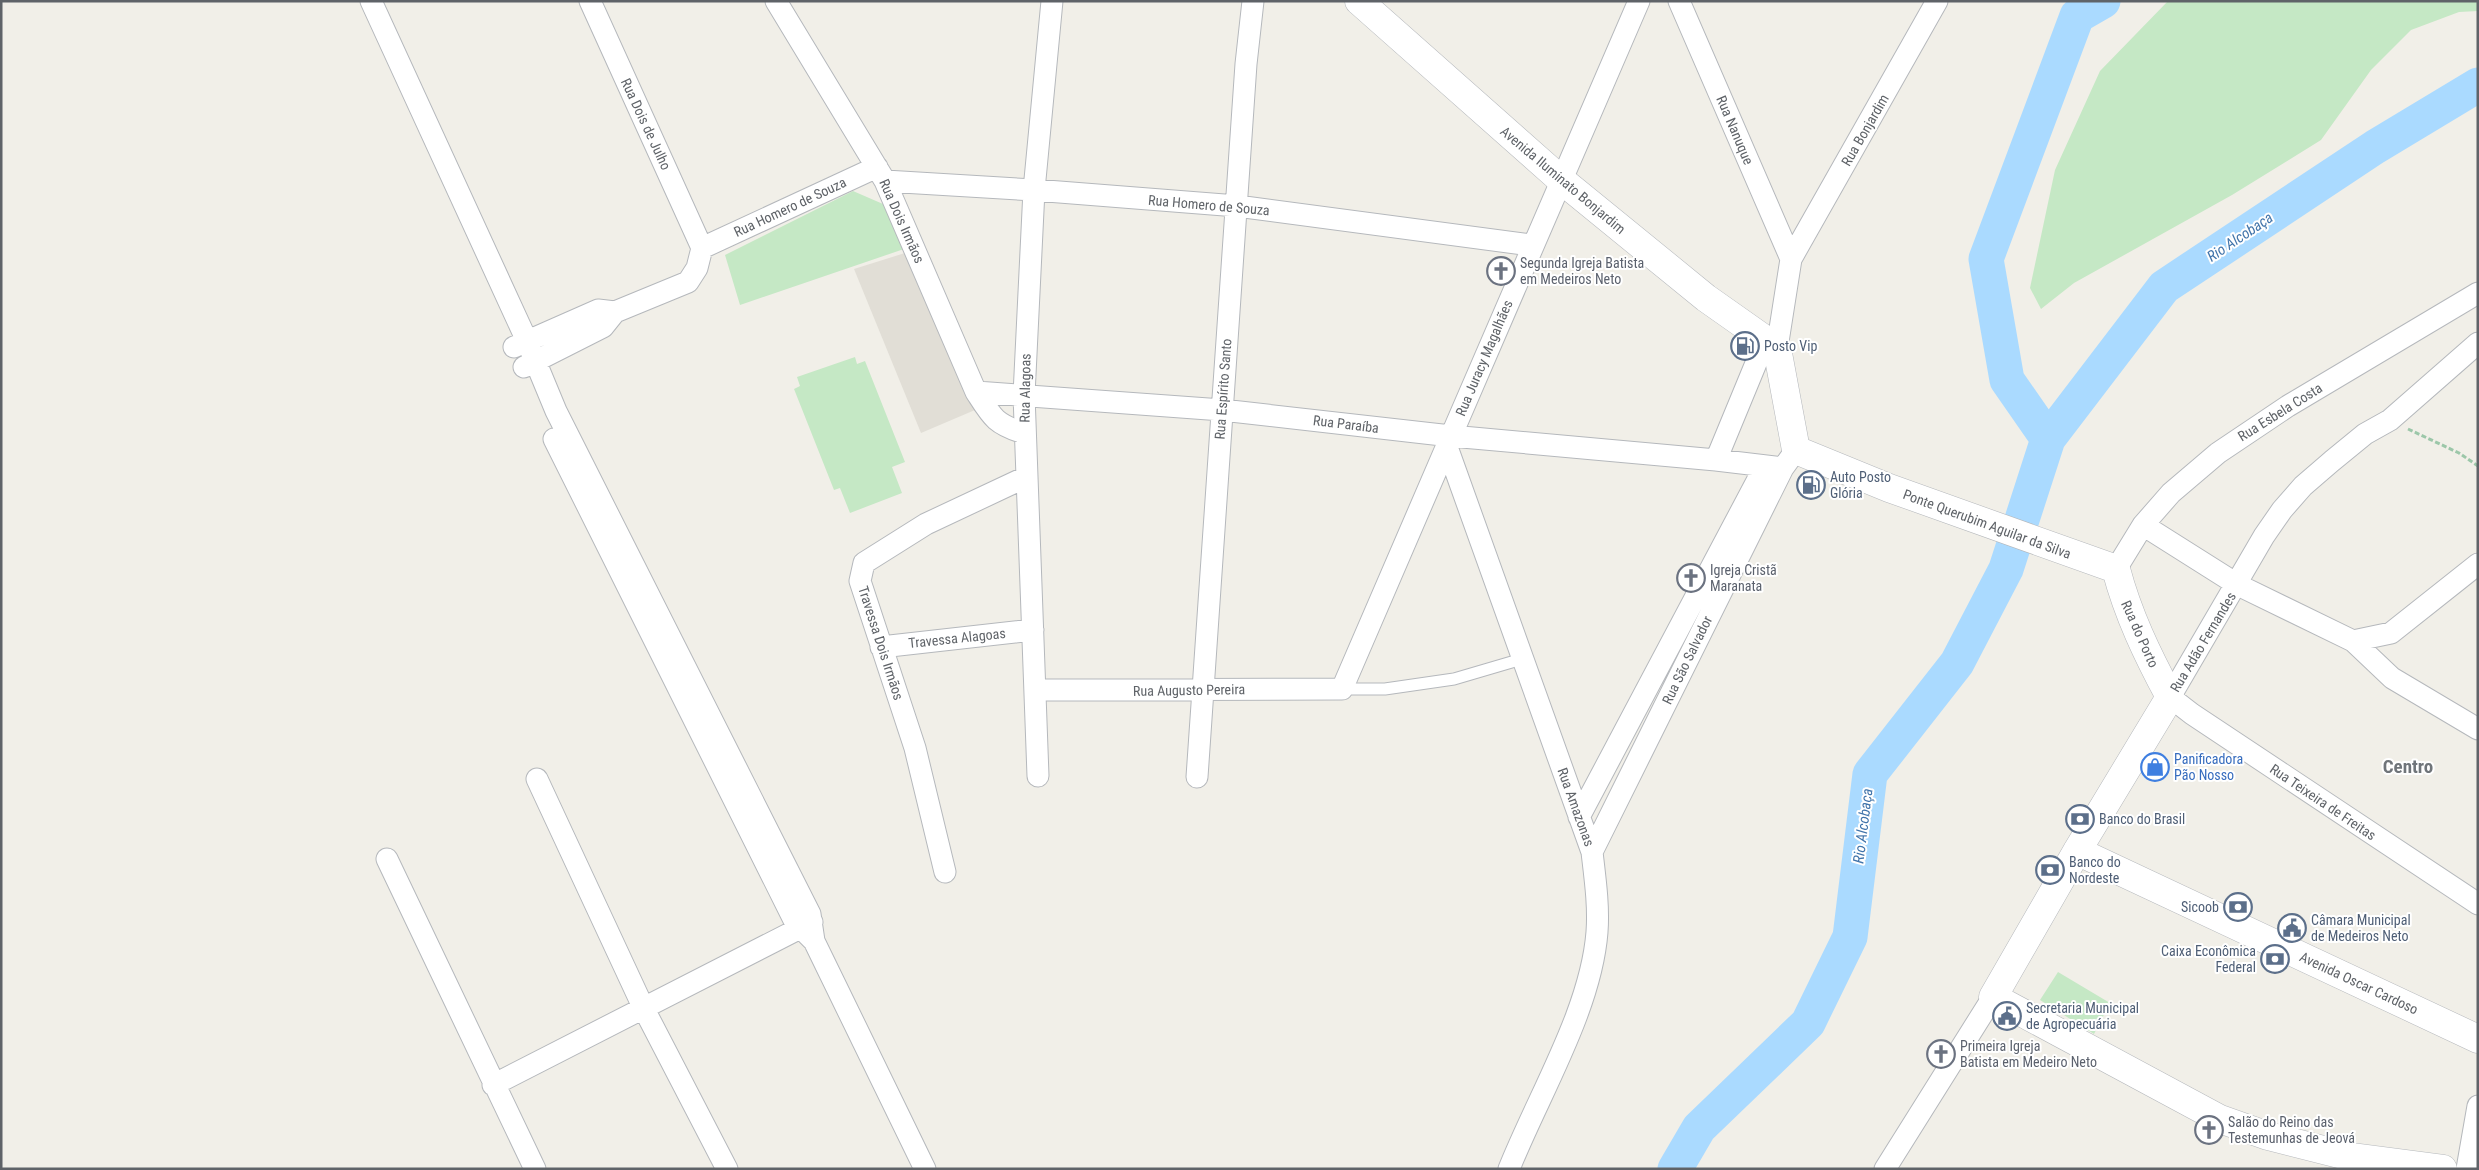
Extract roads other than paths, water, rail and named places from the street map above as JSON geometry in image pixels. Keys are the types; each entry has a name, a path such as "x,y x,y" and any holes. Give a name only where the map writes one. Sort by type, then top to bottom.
{"street":[{"path":"371,1 513,313 520,344 529,364 607,528 809,930 925,1169"},
{"name":"Rua Dois de Julho","path":"590,1 702,248"},
{"name":"Rua Dois Irmãos","path":"776,1 881,174 976,392 991,416 1003,427 1024,433"},
{"name":"Rua Alagoas","path":"1038,776 1024,395 1034,190 1052,1"},
{"name":"Rua Espírito Santo","path":"1196,777 1201,688 1238,206 1246,64 1254,1"},
{"name":"Avenida Iluminato Bonjardim","path":"1359,1 1560,179 1706,298 1771,344"},
{"name":"Rua Juracy Magalhães","path":"1342,689 1449,442 1531,245 1639,1"},
{"name":"Rua Nanuque","path":"1679,1 1791,259"},
{"name":"Rua Bonjardim","path":"1791,259 1937,1"},
{"name":"Rua Homero de Souza","path":"702,248 881,174 1034,190 1238,206 1531,245"},
{"path":"529,364 602,327 615,312 688,282 697,268 702,248"},
{"path":"1716,460 1771,344 1791,259"},
{"name":"Rua Esbela Costa","path":"2116,569 2143,525 2171,493 2218,453 2288,406 2478,293"},
{"path":"520,344 598,310 615,312"},
{"name":"Rua Adão Fernandes","path":"1992,997 2077,851 2238,585 2264,536 2282,510 2304,486 2365,434 2390,420 2478,343"},
{"path":"1771,344 1781,462"},
{"name":"Rua Paraíba","path":"976,392 1105,403 1222,410 1449,442 1716,460 1781,462"},
{"name":"Rua Amazonas","path":"1449,442 1522,659 1592,852 1597,933 1586,985 1573,1027 1509,1169"},
{"name":"Ponte Querubim Aguilar da Silva","path":"1781,462 1889,488 2116,569"},
{"name":"Rua São Salvador","path":"1579,817 1781,462"},
{"name":"Rua São Salvador","path":"1592,852 1781,462"},
{"name":"Travessa Dois Irmãos","path":"945,872 915,748 860,582 864,563 933,520 1026,477"},
{"path":"2143,525 2238,585 2353,641 2392,678 2478,729"},
{"name":"Rua do Porto","path":"2116,569 2124,601 2149,657 2170,697"},
{"path":"2353,641 2372,639 2391,633 2475,571"},
{"name":"Travessa Alagoas","path":"881,647 1033,630"},
{"name":"Rua Augusto Pereira","path":"1036,690 1342,689"},
{"name":"Rua Teixeira de Freitas","path":"2170,697 2192,714 2478,904"},
{"path":"537,779 644,1009 727,1169"},
{"name":"Avenida Oscar Cardoso","path":"2077,851 2478,1040"},
{"path":"387,859 535,1169"},
{"path":"493,1084 809,930"},
{"path":"1888,1168 1992,997 2220,1119 2349,1163 2443,1169"},
{"path":"2467,1169 2478,1106"}],"lane":[{"path":"1342,689 1385,689 1454,679 1522,659"}],"waterway":[{"name":"Rio Alcobaça","path":"1675,1169 1699,1128 1808,1023 1850,937 1870,774 1957,663 2006,569 2048,439 2007,380 1986,259 2077,16 2103,1"},
{"name":"Rio Alcobaça","path":"2048,439 2164,287 2375,147 2478,85"}],"place":[{"name":"Segunda Igreja Batista em Medeiros Neto","path":"1501,271"},
{"name":"Posto Vip","path":"1745,346"},
{"name":"Auto Posto Glória","path":"1811,485"},
{"name":"Igreja Cristã Maranata","path":"1691,578"},
{"name":"Panificadora Pão Nosso","path":"2155,767"},
{"name":"Banco do Brasil","path":"2080,819"},
{"name":"Banco do Nordeste","path":"2050,870"},
{"name":"Sicoob","path":"2238,907"},
{"name":"Câmara Municipal de Medeiros Neto","path":"2292,928"},
{"name":"Caixa Econômica Federal","path":"2275,959"},
{"name":"Secretaria Municipal de Agropecuária","path":"2007,1016"},
{"name":"Primeira Igreja Batista em Medeiro Neto","path":"1941,1054"},
{"name":"Salão do Reino das Testemunhas de Jeová","path":"2209,1130"}],"district":[{"name":"Centro","path":"2408,766"}]}
